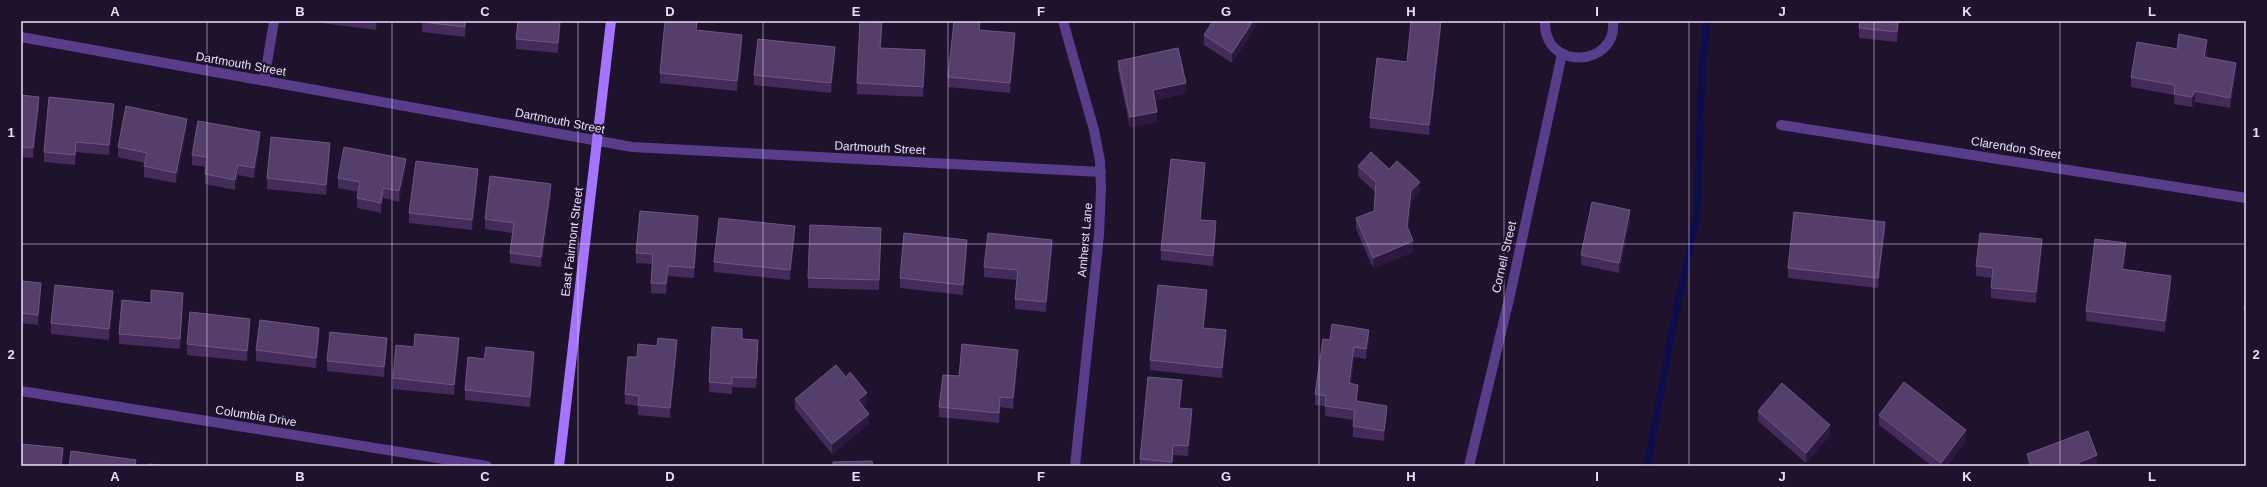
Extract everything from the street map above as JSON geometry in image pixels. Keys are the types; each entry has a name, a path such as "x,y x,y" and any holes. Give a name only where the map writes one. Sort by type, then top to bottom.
{"street":[{"path":"264,81 274,21"},
{"name":"East Fairmont Street","path":"559,466 611,21"},
{"name":"Amherst Lane","path":"1063,21 1094,130 1101,172 1099,235 1075,466"},
{"path":"1545,21 1547,38 1553,47 1562,54 1572,58 1584,58 1595,54 1604,47 1610,37 1613,21"},
{"name":"Dartmouth Street","path":"21,37 544,130 597,142 644,149 1101,172"},
{"name":"Cornell Street","path":"1469,466 1510,295 1562,54"},
{"name":"Clarendon Street","path":"1781,124 2246,198"},
{"name":"Columbia Drive","path":"21,391 488,466"}],"building":[{"path":"465,21 465,27 422,22"},
{"path":"518,21 560,21 558,43 516,39"},
{"path":"665,21 697,21 696,30 742,35 737,81 660,73"},
{"path":"860,21 882,22 880,48 925,50 923,87 857,83"},
{"path":"954,21 980,21 979,30 1015,33 1010,83 948,77"},
{"path":"1213,21 1253,21 1232,53 1204,35"},
{"path":"1411,21 1441,21 1429,125 1370,118 1377,58 1407,62"},
{"path":"1860,21 1898,21 1897,32 1859,28"},
{"path":"2179,34 2207,40 2204,57 2236,63 2230,98 2195,91 2192,97 2174,94 2175,85 2131,77 2137,42 2177,49"},
{"path":"758,39 835,47 831,83 754,75"},
{"path":"1178,48 1186,83 1153,90 1157,112 1130,117 1118,61"},
{"path":"21,95 39,97 33,148 21,147"},
{"path":"49,97 114,104 109,145 76,142 75,155 44,152"},
{"path":"126,106 187,119 176,173 144,166 147,153 118,147"},
{"path":"198,121 260,132 254,168 238,165 235,180 205,174 207,157 192,155"},
{"path":"271,137 330,143 326,185 267,178"},
{"path":"344,147 406,159 399,191 383,188 381,203 357,198 360,182 338,178"},
{"path":"1371,152 1389,169 1397,161 1420,182 1411,191 1407,226 1413,241 1373,258 1356,218 1374,211 1376,182 1358,166"},
{"path":"1171,159 1205,163 1200,220 1216,221 1213,256 1161,250"},
{"path":"416,161 478,169 472,220 409,213"},
{"path":"490,176 551,184 541,257 510,253 514,223 485,219"},
{"path":"1592,202 1630,210 1619,263 1581,255"},
{"path":"640,211 698,216 694,268 668,266 666,284 651,283 653,254 636,253"},
{"path":"1794,212 1885,222 1878,278 1788,268"},
{"path":"719,218 795,226 790,270 714,262"},
{"path":"810,225 881,228 879,280 808,278"},
{"path":"904,233 967,240 963,285 900,278"},
{"path":"988,233 1052,240 1046,302 1015,299 1018,270 984,267"},
{"path":"1980,233 2042,239 2036,292 1991,288 1993,268 1976,266"},
{"path":"2095,239 2126,243 2122,269 2171,276 2165,321 2086,311"},
{"path":"21,281 41,283 38,315 21,313"},
{"path":"55,285 113,291 109,329 51,323"},
{"path":"1158,285 1207,290 1203,328 1226,330 1222,368 1150,360"},
{"path":"151,290 183,293 180,339 119,334 122,300 151,303"},
{"path":"2246,295 2246,310 2244,310"},
{"path":"190,312 250,319 247,351 187,344"},
{"path":"260,320 319,328 316,358 256,350"},
{"path":"1332,324 1369,330 1366,349 1354,347 1349,383 1358,385 1356,401 1387,406 1384,431 1353,426 1355,410 1325,406 1326,396 1315,394 1323,339 1330,340"},
{"path":"712,327 742,329 742,339 758,340 756,378 732,377 732,384 709,382"},
{"path":"330,332 387,338 384,367 327,361"},
{"path":"415,334 459,338 454,385 393,378 396,345 414,347"},
{"path":"658,338 677,340 670,408 638,405 639,396 625,394 628,357 637,357 638,344 657,346"},
{"path":"962,344 1018,350 1013,398 1000,397 999,413 939,407 943,375 959,376"},
{"path":"486,347 534,352 530,397 465,390 468,357 484,359"},
{"path":"836,365 846,377 850,372 867,393 858,400 869,414 832,444 795,399"},
{"path":"1148,377 1182,380 1179,408 1192,409 1188,446 1173,445 1172,462 1140,459"},
{"path":"1904,382 1966,430 1941,463 1879,415"},
{"path":"1782,383 1830,425 1806,453 1758,411"},
{"path":"2088,431 2097,455 2078,463 2080,466 2032,466 2027,454"},
{"path":"21,444 63,448 61,466 21,466"},
{"path":"71,451 136,460 135,466 69,466"},
{"path":"872,461 873,466 833,466 833,462"},
{"path":"148,464 170,466 148,466"}],"waterway":[{"path":"1647,466 1672,332 1697,214 1702,68 1707,21"}]}
